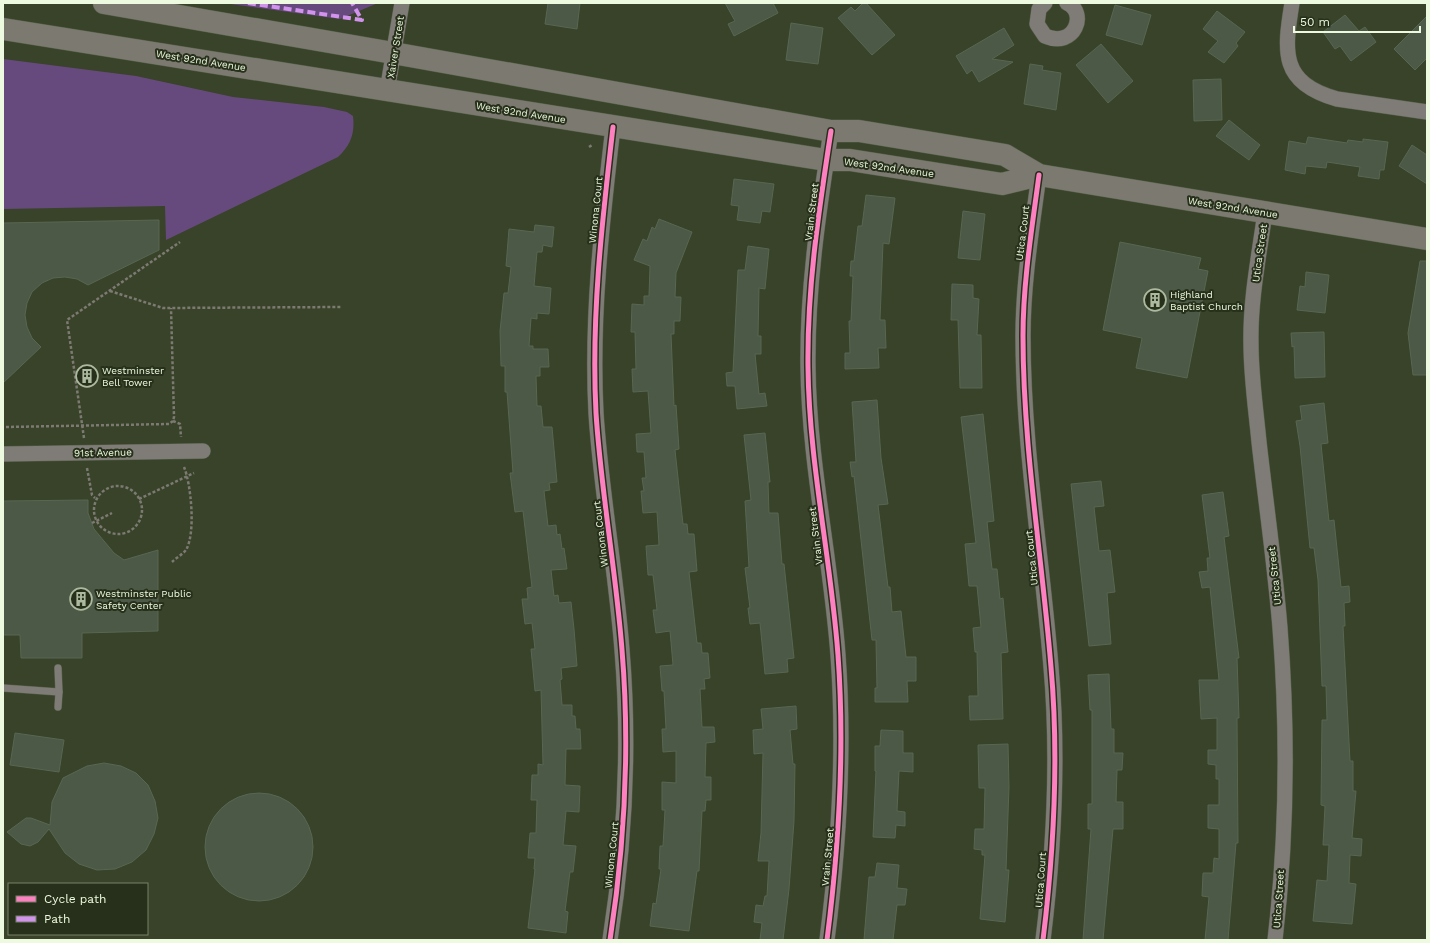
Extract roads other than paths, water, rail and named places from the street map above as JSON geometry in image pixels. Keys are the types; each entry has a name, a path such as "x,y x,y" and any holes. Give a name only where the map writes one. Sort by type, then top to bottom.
{"main road":[{"name":"West 92nd Avenue","path":"104,3 831,131 859,131 1005,155 1038,175 1427,239"},
{"name":"West 92nd Avenue","path":"3,29 826,160 850,160 1002,184 1038,175"}],"street":[{"name":"Xaiver Street","path":"387,91 402,3"},
{"path":"1045,3 1039,9 1037,24 1045,36 1052,40 1065,38 1074,30 1077,23 1076,15 1069,4"},
{"path":"1292,3 1287,34 1287,58 1298,78 1307,87 1325,96 1427,112"},
{"name":"Winona Court","path":"610,940 624,827 626,778 625,700 622,648 600,460 594,346 600,254 613,127"},
{"name":"Vrain Street","path":"827,940 840,812 840,707 838,654 811,422 808,367 810,304 819,209 831,131"},
{"name":"Utica Court","path":"1038,175 1027,267 1023,337 1027,428 1052,667 1054,720 1051,858 1043,940"},
{"name":"Utica Street","path":"1265,212 1252,313 1251,344 1253,387 1280,627 1284,698 1285,772 1281,867 1275,940"},
{"name":"91st Avenue","path":"3,454 203,451"}],"lane":[{"path":"58,668 58,707"},
{"path":"3,688 59,692"}],"place":[{"name":"Highland Baptist Church","path":"1155,300"},
{"name":"Westminster Bell Tower","path":"87,376"},
{"name":"Westminster Public Safety Center","path":"81,599"}]}
